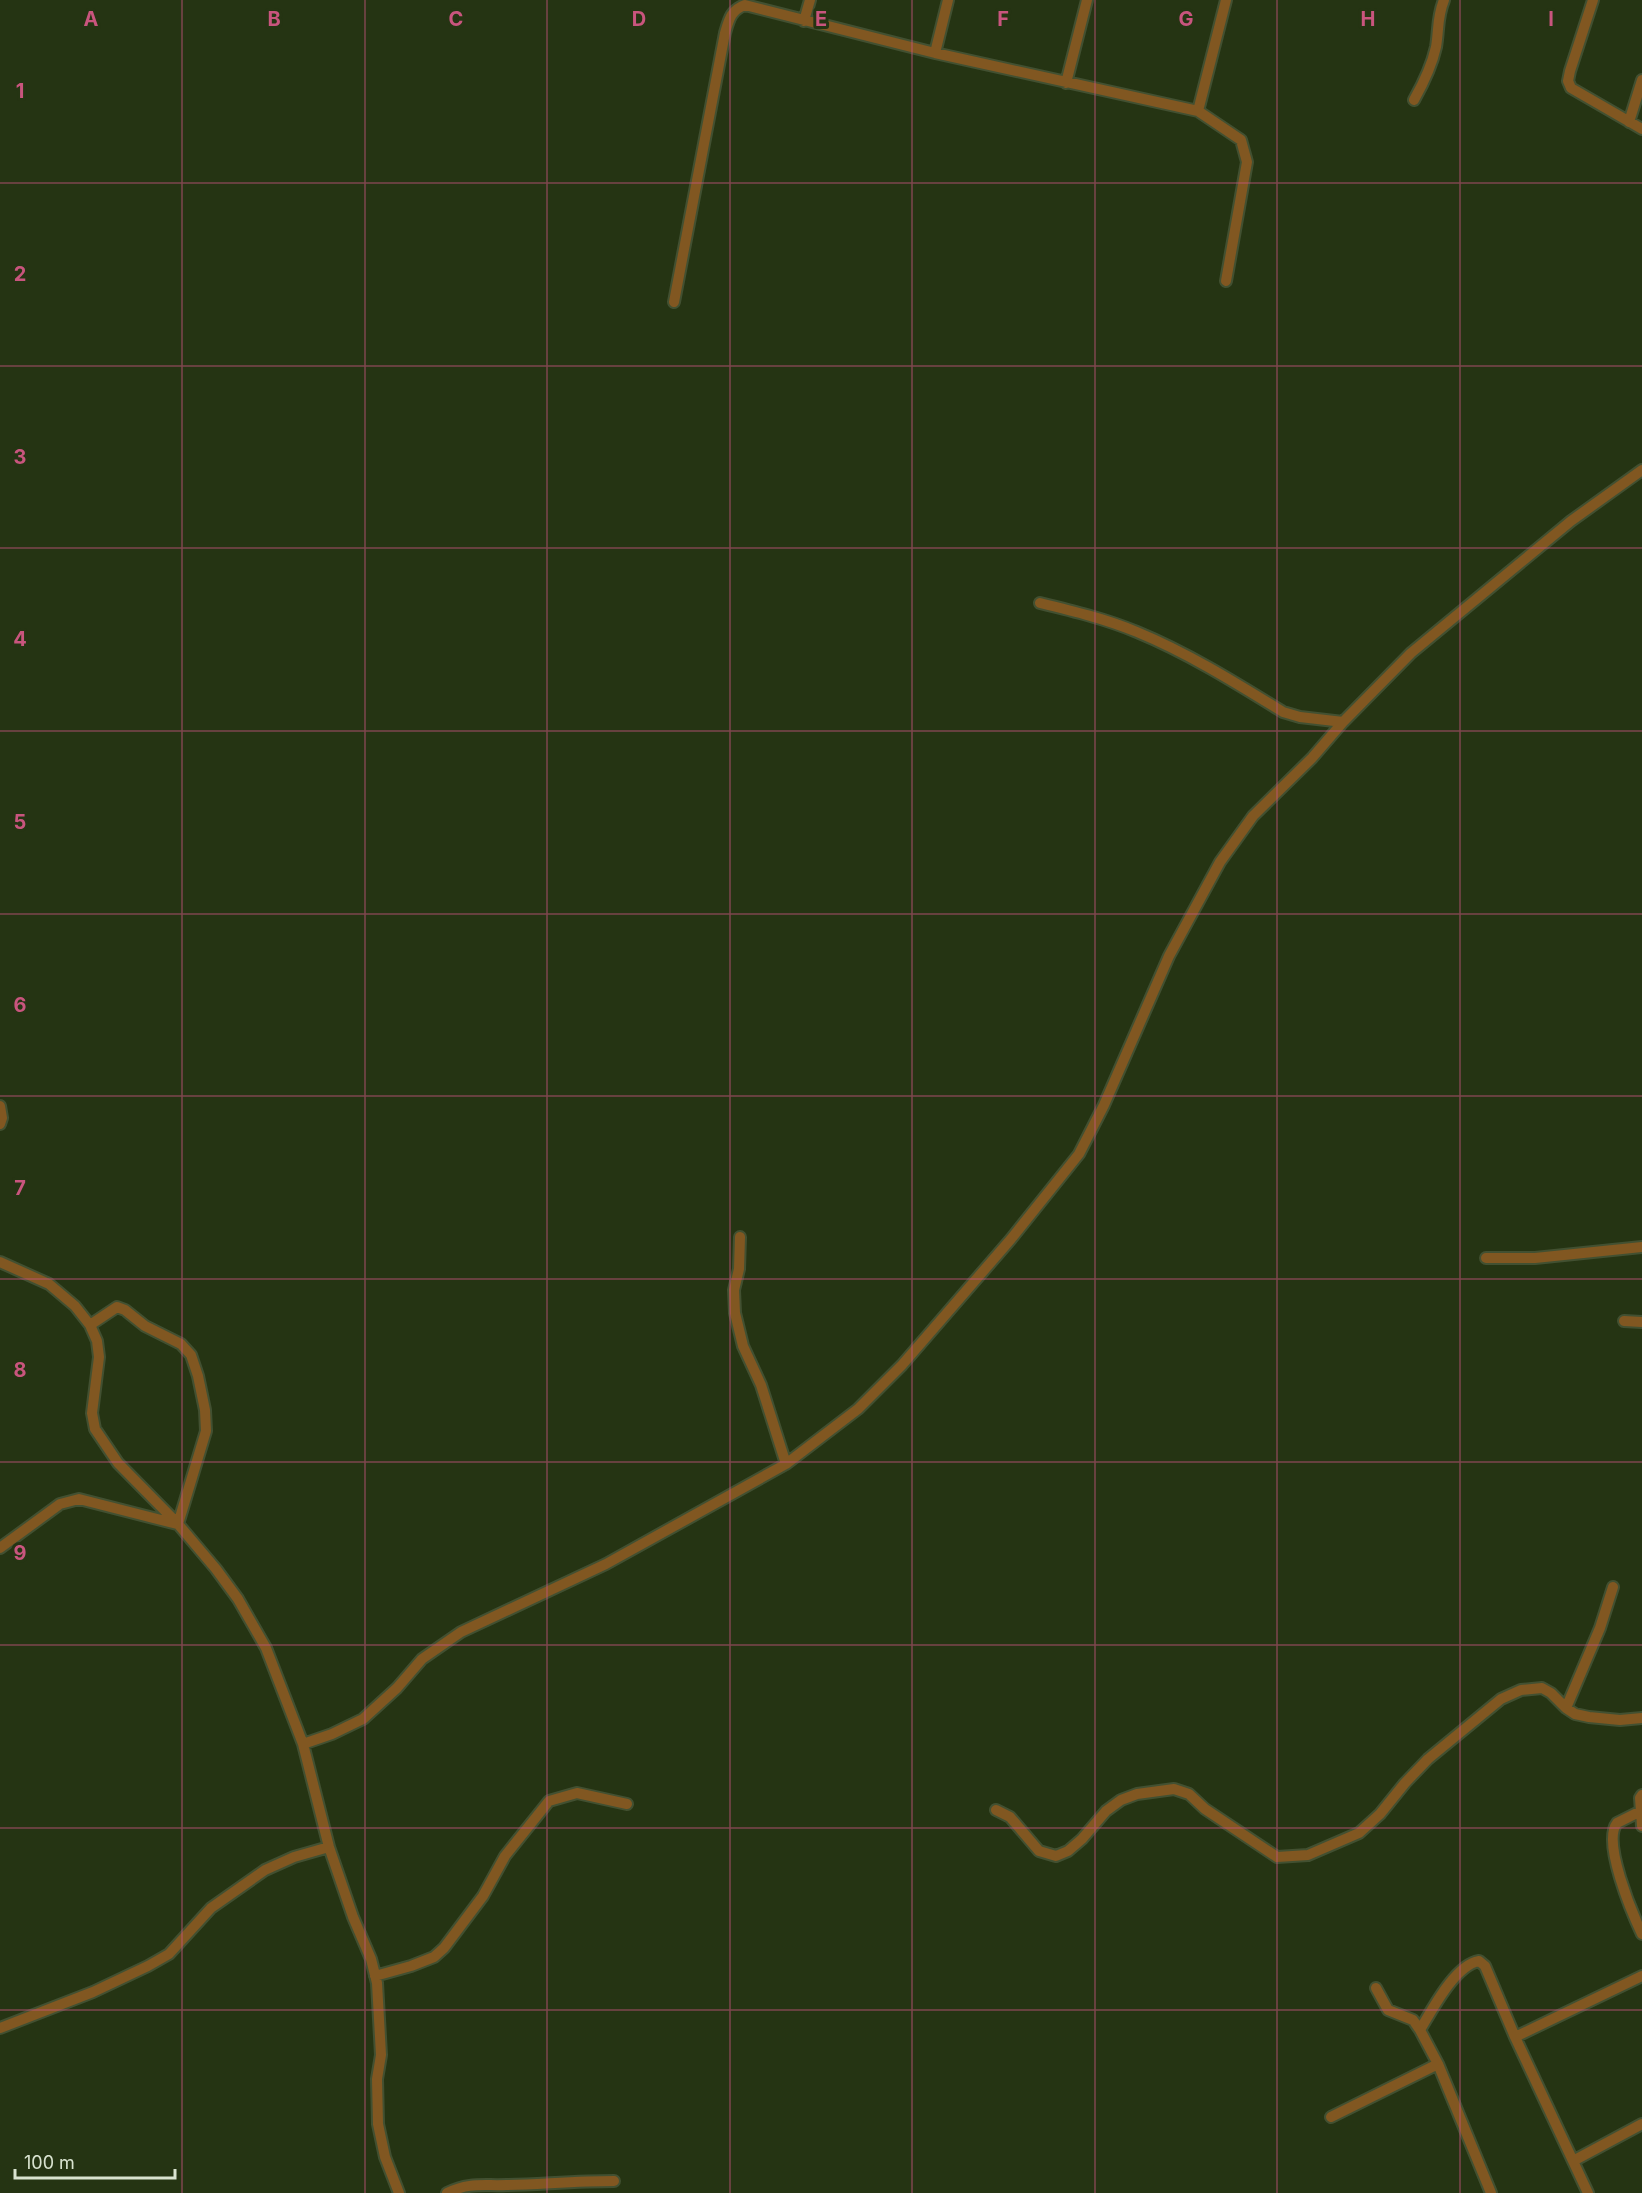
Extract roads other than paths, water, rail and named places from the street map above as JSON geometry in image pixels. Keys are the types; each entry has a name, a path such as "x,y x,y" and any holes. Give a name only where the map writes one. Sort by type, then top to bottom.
{"street":[{"path":"804,21 810,0"},
{"path":"935,53 948,0"},
{"path":"1066,83 1087,0"},
{"path":"1198,111 1226,0"},
{"path":"1414,100 1436,46 1438,16 1444,0"},
{"path":"1593,0 1568,81 1571,88 1581,95 1642,129"},
{"path":"674,302 725,33 732,12 745,5 935,53 1198,111 1241,140 1247,162 1226,280"},
{"path":"1629,122 1642,80"},
{"path":"303,1744 332,1734 363,1719 397,1688 422,1659 461,1632 606,1564 786,1464 858,1408 902,1365 1011,1239 1079,1154 1104,1105 1169,956 1220,862 1253,816 1312,758 1343,722 1411,653 1571,521 1642,470"},
{"path":"1040,603 1100,619 1137,632 1183,653 1283,712 1300,717 1343,722"},
{"path":"0,1106 2,1118 0,1124"},
{"path":"740,1237 740,1269 734,1290 735,1313 743,1346 761,1384 786,1464"},
{"path":"1486,1258 1535,1258 1642,1247"},
{"path":"0,1262 49,1284 75,1306 90,1325 97,1341 99,1357 92,1413 95,1429 118,1463 178,1524 216,1569 238,1599 266,1648 303,1744 329,1847 371,1959 375,1976 381,2055 377,2079 378,2124 385,2157 399,2193"},
{"path":"90,1325 117,1307 125,1310 145,1326 181,1344 191,1355 205,1410 206,1431 178,1524"},
{"path":"1624,1321 1642,1323"},
{"path":"0,1548 60,1504 79,1498 178,1524"},
{"path":"1566,1708 1600,1628 1613,1587"},
{"path":"996,1810 1010,1817 1040,1851 1056,1856 1068,1851 1083,1839 1106,1811 1121,1800 1137,1794 1174,1789 1189,1794 1205,1809 1277,1857 1308,1855 1359,1833 1380,1814 1428,1759 1501,1699 1521,1690 1542,1688 1575,1714 1620,1720 1642,1718"},
{"path":"375,1976 434,1957 444,1948 483,1896 505,1856 549,1801 577,1793 627,1804"},
{"path":"1642,1796 1640,1798 1642,1826"},
{"path":"1641,1811 1617,1823 1612,1834 1620,1875 1642,1934"},
{"path":"0,2028 93,1992 148,1966 169,1954 211,1908 265,1870 294,1857 329,1847"},
{"path":"1420,2030 1446,1989 1463,1969 1472,1962 1479,1961 1485,1966 1515,2037 1588,2193"},
{"path":"1515,2037 1642,1976"},
{"path":"1376,1988 1388,2010 1413,2020 1420,2030 1438,2064 1491,2193"},
{"path":"1331,2117 1438,2064"},
{"path":"1573,2161 1642,2124"},
{"path":"447,2193 463,2186 481,2184 614,2181"}]}
